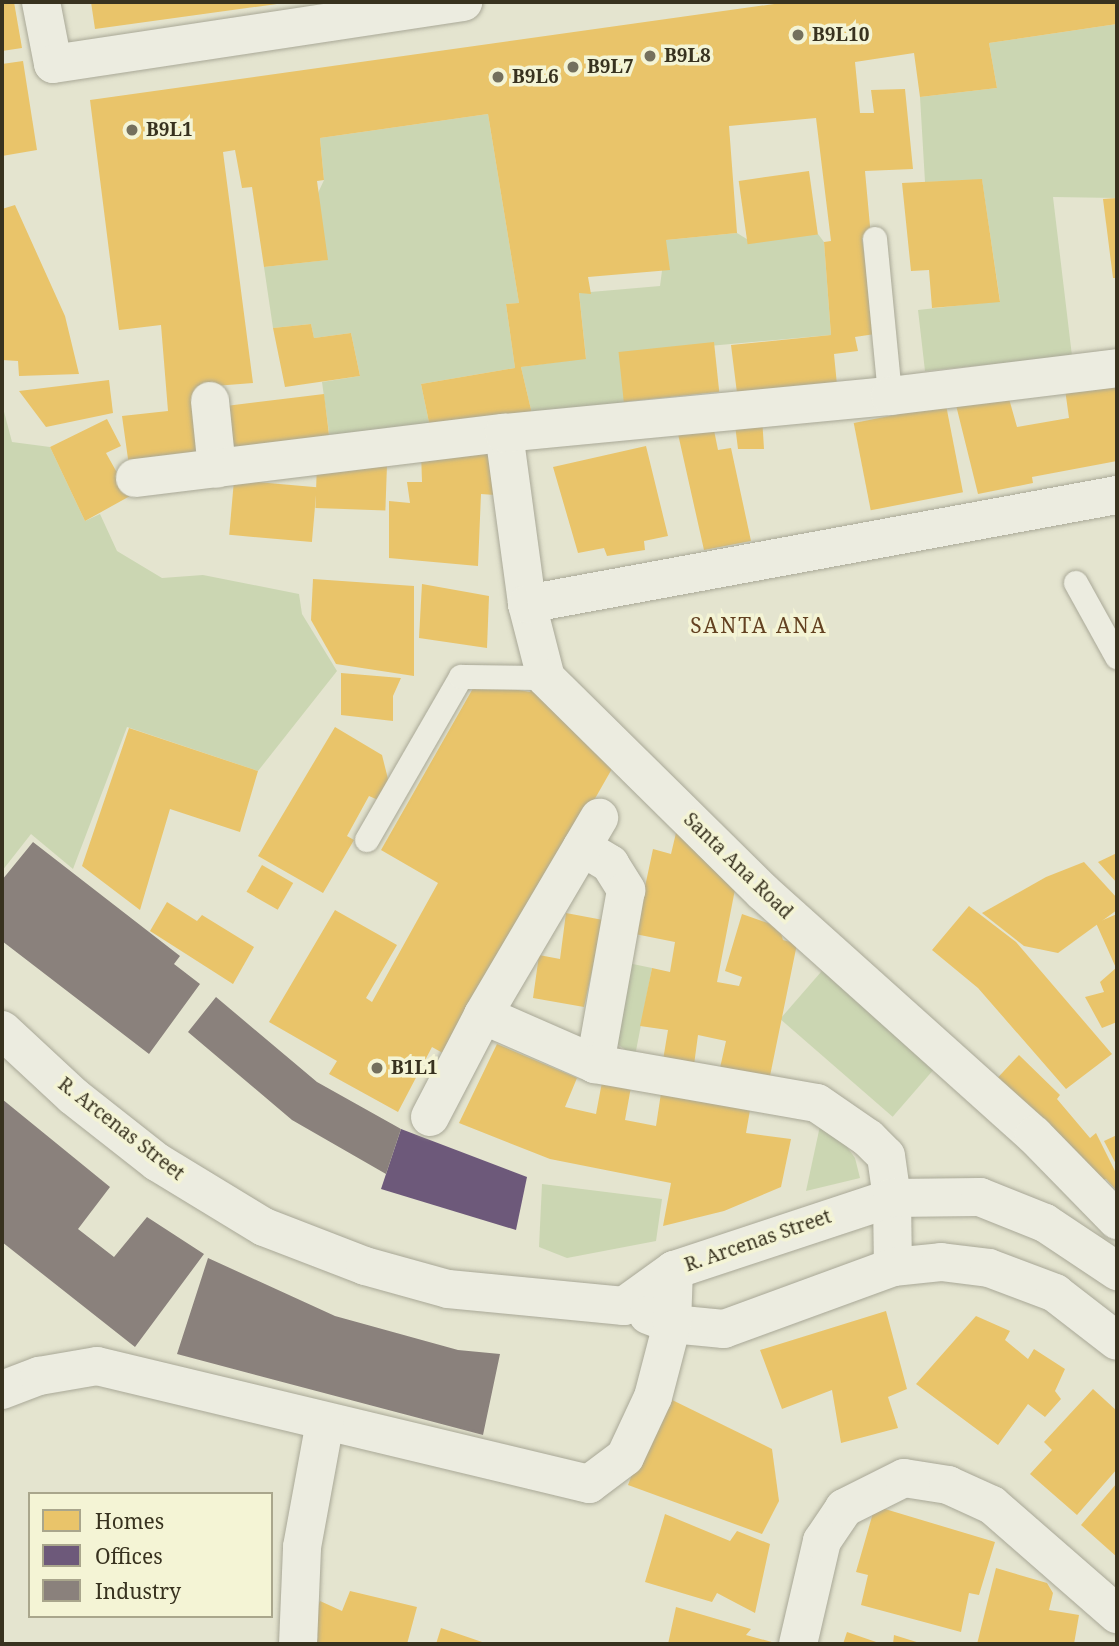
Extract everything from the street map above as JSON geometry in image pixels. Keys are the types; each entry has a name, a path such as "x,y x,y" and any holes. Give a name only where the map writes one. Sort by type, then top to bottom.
{"street":[{"path":"41,2 54,64 463,2"},
{"path":"135,478 504,432 890,396 1117,368"},
{"path":"210,401 217,469"},
{"path":"504,432 527,604 546,678"},
{"path":"527,604 1117,495"},
{"name":"Santa Ana Road","path":"546,678 763,892 1034,1135 1117,1220"},
{"path":"430,1117 483,1015 591,832 626,890 595,1064"},
{"path":"483,1015 595,1064 817,1103 868,1138 886,1156 892,1198 893,1267"},
{"name":"R. Arcenas Street","path":"2,1030 73,1096 157,1163 264,1227 365,1266 448,1289 618,1307 672,1324 724,1329 893,1267 941,1262 989,1268 1055,1293 1117,1341"},
{"name":"R. Arcenas Street","path":"618,1307 674,1270 892,1198 980,1197 1045,1223 1117,1271"},
{"path":"2,1390 39,1376 96,1366 589,1484 625,1457 653,1397 672,1324 674,1270"},
{"path":"298,1644 302,1547 325,1422"},
{"path":"797,1644 822,1541 844,1508 904,1478 948,1486 992,1505 1117,1614"}],"lane":[{"path":"875,239 890,396"},
{"path":"1076,583 1117,657"},
{"path":"368,840 461,677 546,678"}],"green space":[{"path":"1117,24 1117,198 1053,197 1072,356 925,371 918,310 1000,301 982,180 925,182 920,97 997,88 989,43"},
{"path":"488,114 519,303 506,304 515,368 421,384 431,432 330,440 322,382 360,376 351,333 314,338 311,324 273,328 264,267 327,260 318,193 324,180 320,138"},
{"path":"737,233 750,241 818,234 824,242 831,335 620,354 628,406 532,414 521,367 586,358 579,293 660,286 666,240"},
{"path":"2,404 12,442 50,447 85,521 100,514 117,551 162,578 203,575 299,594 302,614 337,671 258,771 127,727 73,869 31,834 2,871"},
{"path":"834,957 946,1055 893,1117 780,1019"},
{"path":"623,962 652,968 635,1056 614,1042"},
{"path":"820,1126 842,1140 855,1158 860,1178 806,1191"},
{"path":"542,1184 662,1199 656,1241 567,1258 539,1247"}],"building: Homes":[{"path":"2,2 14,2 22,48 2,51"},
{"path":"91,2 284,2 284,3 95,29"},
{"path":"788,2 1117,2 1117,24 989,43 997,88 920,97 914,53 855,62 860,113 874,113 871,90 905,89 913,169 865,171 871,237 862,238 875,334 855,337 858,351 834,354 837,385 737,393 731,345 831,335 824,242 831,241 816,118 729,126 737,233 666,240 670,270 588,277 591,294 579,293 586,359 521,367 532,414 431,432 421,384 515,368 506,304 519,303 488,114 320,138 324,180 317,181 328,260 264,267 252,187 242,188 235,150 223,152 253,383 202,387 207,461 129,466 122,416 168,411 161,325 119,330 90,100"},
{"path":"23,61 37,150 2,156 2,64"},
{"path":"809,171 818,234 748,244 739,181"},
{"path":"982,179 1000,302 932,308 929,270 911,271 902,183"},
{"path":"1117,198 1117,278 1113,278 1103,199"},
{"path":"15,205 65,316 79,374 19,376 18,361 2,360 2,209"},
{"path":"311,324 314,338 351,333 360,376 285,387 273,328"},
{"path":"714,342 719,392 624,402 619,352"},
{"path":"1117,374 1117,461 1032,477 1033,483 978,494 954,397 1006,388 1017,427 1069,418 1064,382"},
{"path":"109,380 113,413 46,427 19,391"},
{"path":"324,394 330,440 225,452 220,407"},
{"path":"946,405 963,492 871,510 854,423"},
{"path":"734,417 762,417 764,449 738,449"},
{"path":"107,419 121,446 106,453 130,496 85,521 50,447"},
{"path":"712,420 718,450 731,448 751,541 704,550 676,425"},
{"path":"646,446 668,536 644,541 645,550 607,556 604,548 578,553 553,467"},
{"path":"421,452 496,452 495,495 481,494 478,566 389,558 389,501 410,503 407,482 422,482"},
{"path":"317,463 387,465 385,510 315,508"},
{"path":"234,480 317,487 312,542 229,535"},
{"path":"313,579 414,586 414,676 336,664 311,620"},
{"path":"422,584 489,596 487,648 419,638"},
{"path":"341,673 401,678 393,696 393,721 341,715"},
{"path":"535,681 621,753 448,1056 432,1047 398,1112 329,1074 337,1061 269,1022 335,910 397,945 366,998 372,1002 438,883 381,850 476,683 530,692"},
{"path":"335,727 382,755 389,783 378,800 369,796 347,836 354,840 323,893 258,856"},
{"path":"129,728 258,771 240,832 170,809 140,910 82,866"},
{"path":"680,816 738,874 717,982 739,986 742,977 725,971 742,914 779,927 783,940 797,944 770,1076 720,1068 726,1041 698,1035 694,1065 663,1060 668,1030 640,1026 652,968 670,972 675,942 635,934 653,849 671,854"},
{"path":"1117,853 1117,883 1098,862"},
{"path":"1084,862 1117,898 1117,910 1058,953 1024,946 982,913 1046,877"},
{"path":"262,865 293,883 278,910 247,892"},
{"path":"167,902 197,921 202,915 254,947 233,984 150,931"},
{"path":"969,906 1016,942 1112,1054 1066,1089 978,988 932,950"},
{"path":"566,913 603,920 584,1007 533,998 539,955 560,959"},
{"path":"1117,914 1117,1022 1102,1028 1085,997 1104,992 1100,982 1116,968 1096,923"},
{"path":"497,1044 577,1078 565,1107 596,1114 602,1082 631,1087 625,1120 656,1126 661,1093 750,1110 746,1133 791,1139 781,1187 724,1211 663,1226 671,1183 550,1159 459,1123"},
{"path":"1019,1055 1060,1095 1057,1099 1090,1138 1096,1133 1117,1175 1117,1191 1106,1179 1096,1183 989,1087"},
{"path":"1117,1135 1117,1166 1104,1141"},
{"path":"886,1311 907,1389 888,1397 898,1428 841,1443 832,1390 782,1409 760,1350"},
{"path":"976,1316 1010,1331 1005,1340 1028,1359 1034,1349 1065,1369 1055,1391 1061,1399 1045,1417 1028,1404 998,1445 916,1384"},
{"path":"1093,1389 1117,1411 1117,1469 1077,1515 1030,1474 1052,1450 1044,1442"},
{"path":"662,1395 772,1449 779,1501 762,1534 628,1485"},
{"path":"1117,1483 1117,1557 1081,1525"},
{"path":"875,1506 995,1542 979,1595 969,1593 961,1632 861,1605 868,1575 856,1572"},
{"path":"665,1514 730,1541 737,1531 770,1544 755,1613 717,1593 712,1602 645,1582"},
{"path":"996,1568 1047,1583 1053,1593 1049,1610 1079,1615 1074,1644 977,1644"},
{"path":"350,1591 417,1607 407,1644 316,1644 318,1636 308,1631 320,1601 342,1611"},
{"path":"676,1607 751,1629 746,1635 779,1644 668,1644"},
{"path":"441,1628 488,1644 436,1644"},
{"path":"847,1632 882,1644 843,1644"},
{"path":"894,1635 923,1644 893,1644"}],"building: Offices":[{"path":"401,1129 527,1177 516,1230 381,1189"}],"building: Industry":[{"path":"33,842 180,956 174,964 200,984 149,1054 2,941 2,880"},
{"path":"216,997 317,1082 401,1129 386,1174 292,1120 188,1032"},
{"path":"2,1099 110,1187 78,1229 114,1257 147,1217 204,1254 135,1347 2,1242"},
{"path":"208,1258 335,1316 458,1350 500,1354 483,1435 177,1354"}],"place":[{"name":"B9L10","path":"798,35"},
{"name":"B9L8","path":"650,56"},
{"name":"B9L7","path":"573,67"},
{"name":"B9L6","path":"498,77"},
{"name":"B9L1","path":"132,130"},
{"name":"B1L1","path":"377,1068"}],"district":[{"name":"SANTA ANA","path":"759,625"}]}
